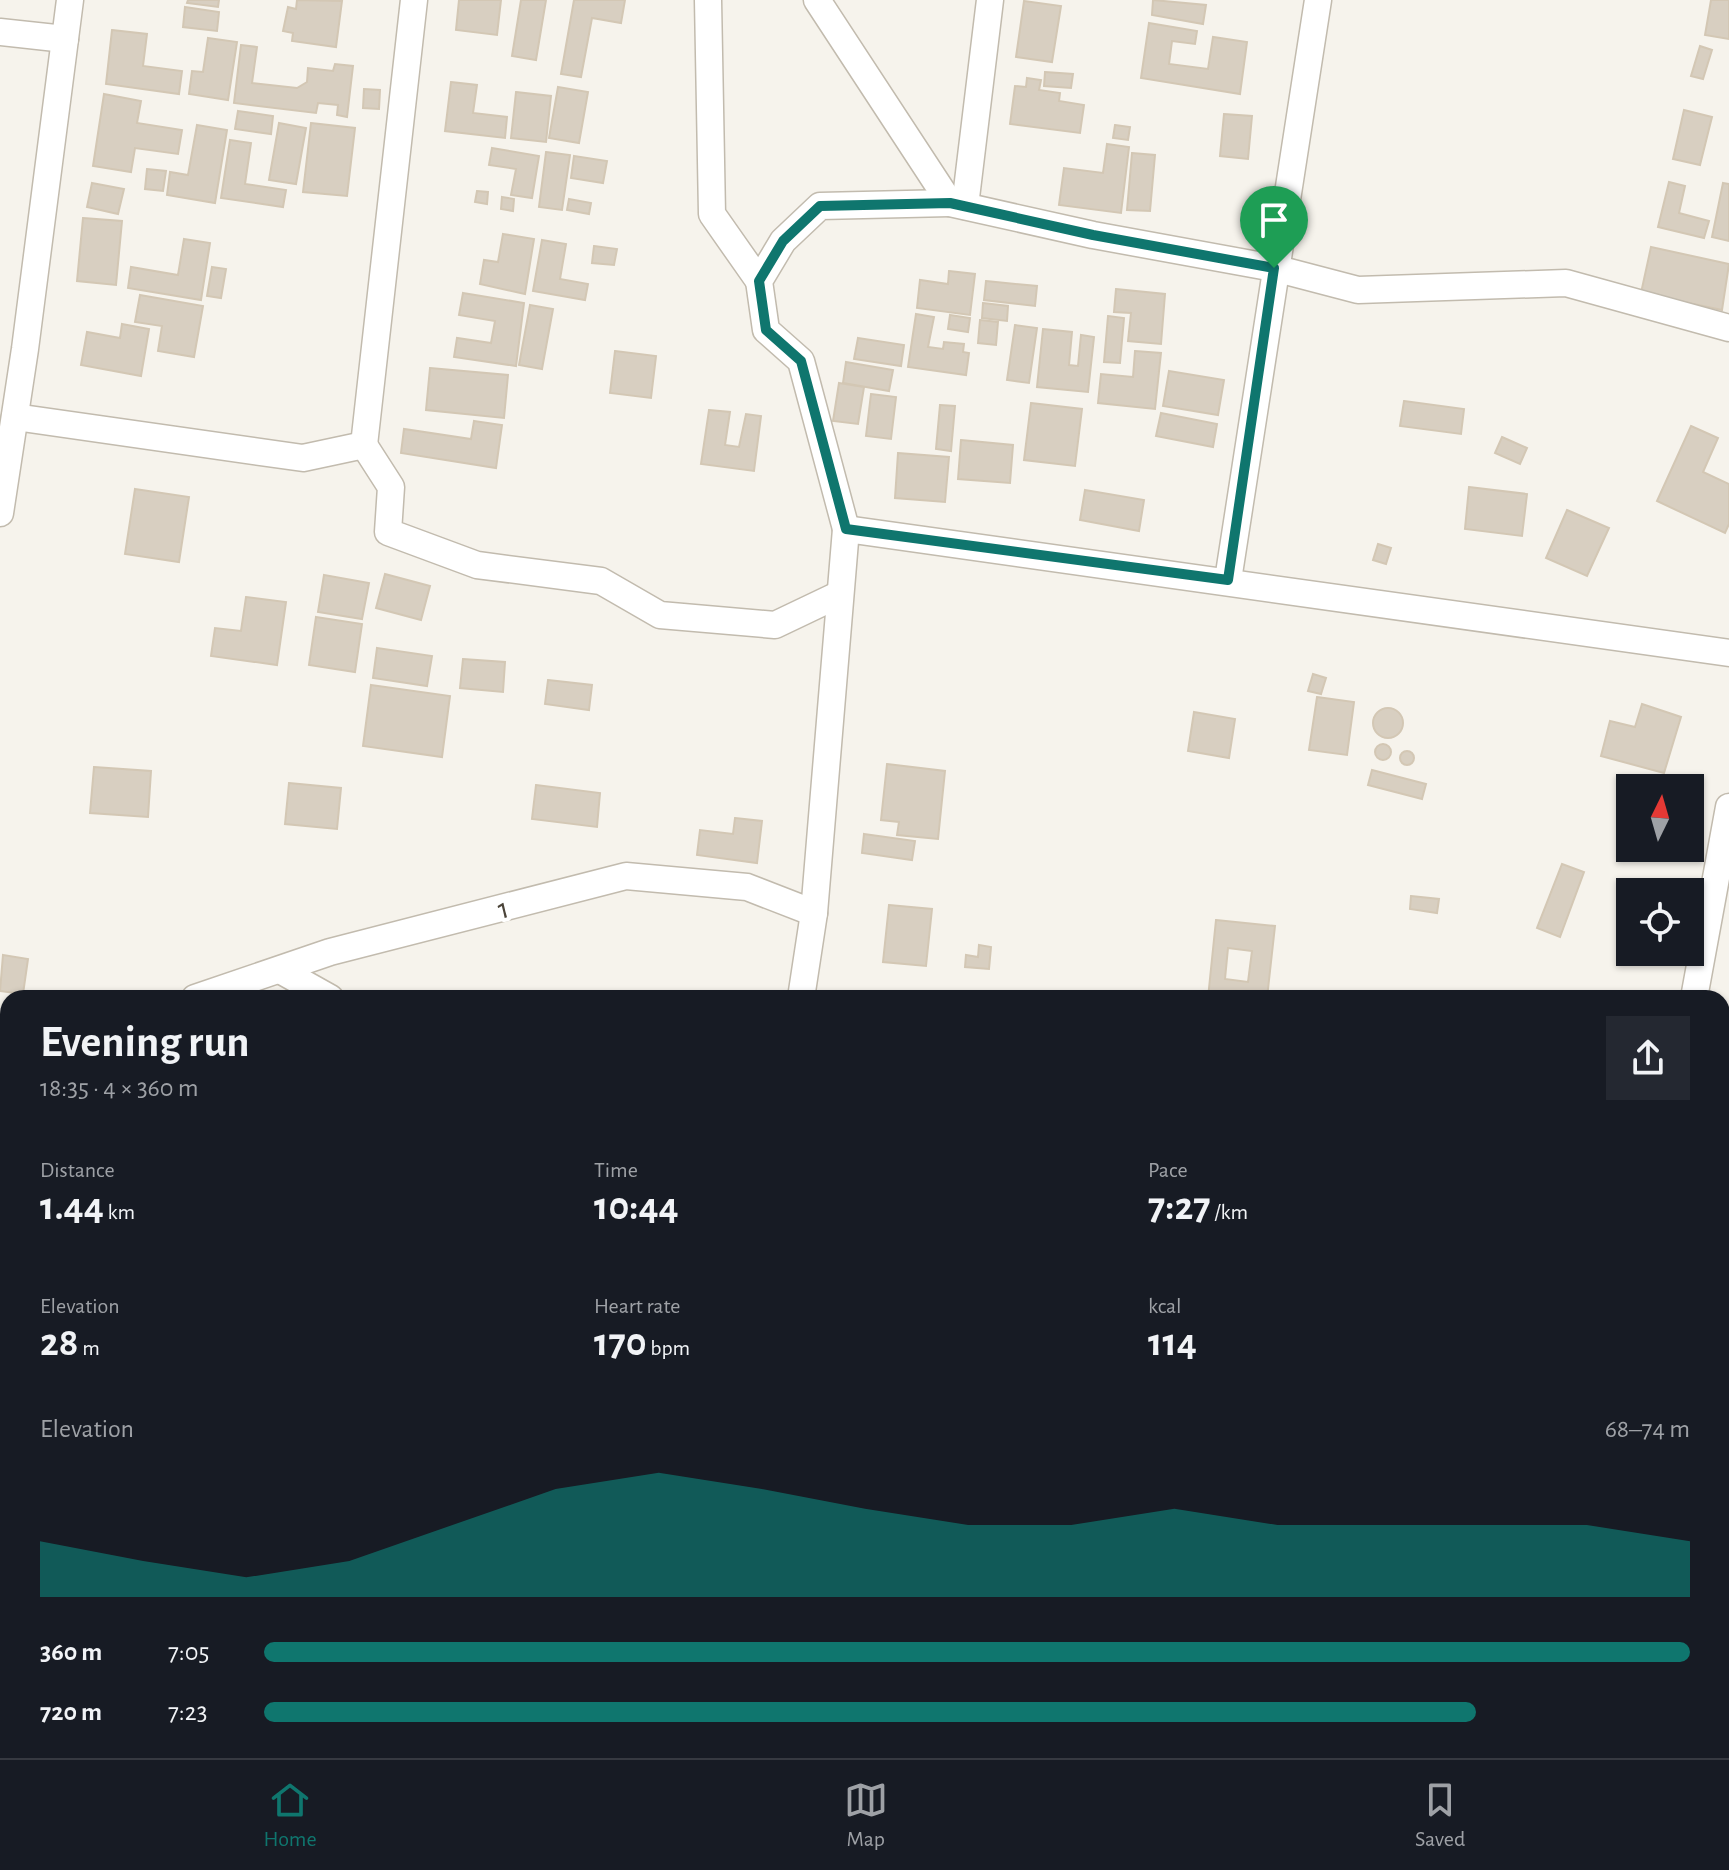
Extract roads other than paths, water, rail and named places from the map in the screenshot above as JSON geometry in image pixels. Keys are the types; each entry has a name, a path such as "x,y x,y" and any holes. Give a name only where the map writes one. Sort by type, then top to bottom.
{"street":[{"path":"0,513 70,0"},
{"path":"414,0 364,445 391,487 388,532 477,565 601,581 660,615 775,625 840,594"},
{"path":"708,0 712,214 759,281 766,330 801,361 846,529 814,913 802,990"},
{"path":"817,0 958,204"},
{"path":"958,204 990,0"},
{"path":"1228,580 1318,0"},
{"path":"0,32 65,39"},
{"path":"759,281 783,241 820,206 958,204 1093,235 1274,268 1358,290 1566,283 1729,328"},
{"path":"15,417 303,458 364,445"},
{"path":"846,529 1228,580 1729,653"},
{"path":"1695,990 1729,807"},
{"name":"1","path":"219,990 330,952 626,876 747,887 814,913"},
{"path":"280,970 316,990"}]}
